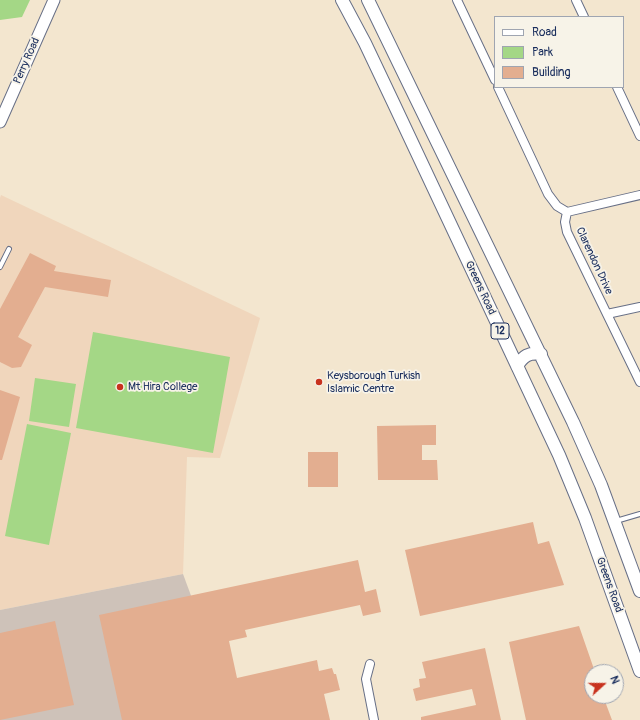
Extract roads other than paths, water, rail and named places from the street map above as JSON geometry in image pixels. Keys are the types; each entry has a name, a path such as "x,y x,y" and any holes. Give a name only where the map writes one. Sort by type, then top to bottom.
{"main road":[{"name":"Perry Road","path":"0,122 54,0"},
{"name":"Greens Road","path":"342,0 387,89 559,455 585,518 640,671"},
{"name":"12","path":"368,0 586,451 615,522 640,591"},
{"path":"517,366 527,354 540,354"}],"street":[{"path":"457,0 494,78"},
{"path":"576,0 584,16"},
{"path":"498,88 548,194 557,206 567,212 640,195"},
{"path":"617,88 640,136"},
{"name":"Clarendon Drive","path":"567,212 565,222 567,232 640,382"},
{"path":"607,314 640,306"},
{"path":"370,664 366,679 374,720"}],"lane":[{"path":"0,267 9,249"},
{"path":"615,522 640,514"}],"place":[{"name":"Keysborough Turkish Islamic Centre","path":"319,382"},
{"name":"Mt Hira College","path":"120,387"}]}
